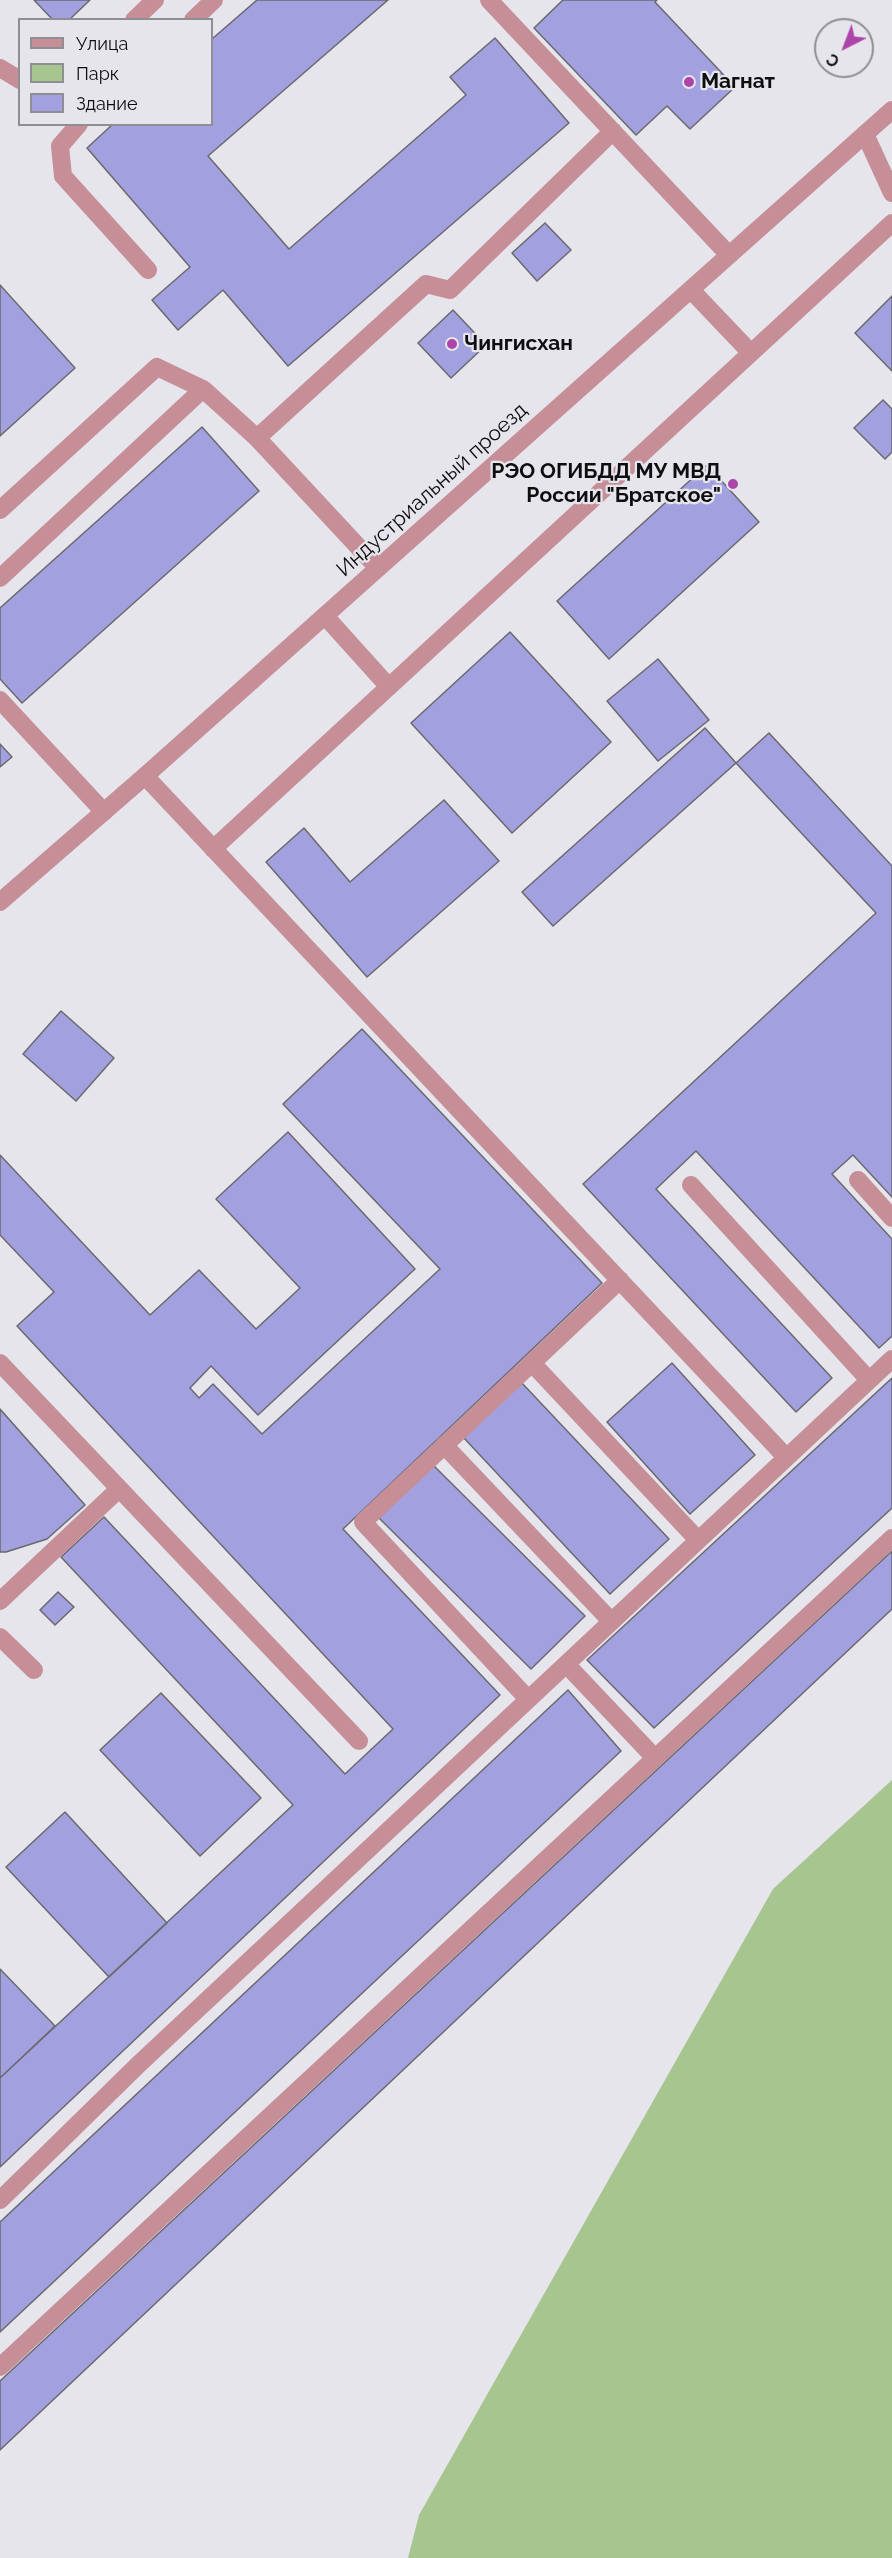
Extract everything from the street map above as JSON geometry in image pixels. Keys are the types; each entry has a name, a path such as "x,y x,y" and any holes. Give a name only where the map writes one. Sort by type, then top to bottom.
{"street":[{"path":"136,18 155,0"},
{"path":"195,18 214,0"},
{"path":"489,0 729,255"},
{"path":"0,68 18,79"},
{"name":"Индустриальный проезд","path":"0,902 145,776 892,110"},
{"path":"77,126 60,146 63,176 148,270"},
{"path":"257,438 426,284 450,290 613,131"},
{"path":"865,134 892,193"},
{"path":"213,849 892,223"},
{"path":"691,290 751,353"},
{"path":"0,510 157,367 203,389 257,438 378,568"},
{"path":"0,578 203,389"},
{"path":"325,616 389,687"},
{"path":"0,700 104,812"},
{"path":"145,776 786,1457"},
{"path":"858,1180 892,1218"},
{"path":"691,1185 869,1380"},
{"path":"528,1699 363,1522 620,1280"},
{"path":"0,2200 139,2064 892,1359"},
{"path":"0,1363 359,1741"},
{"path":"532,1363 698,1540"},
{"path":"444,1445 611,1621"},
{"path":"0,1601 119,1489"},
{"path":"0,2367 892,1538"},
{"path":"0,1637 34,1670"},
{"path":"566,1664 655,1758"}],"green space":[{"path":"892,1780 892,2558 408,2558 419,2515 773,1889"}],"building":[{"path":"34,0 90,0 71,18 51,18"},
{"path":"257,0 388,0 208,156 289,249 466,95 450,77 495,38 569,123 288,366 223,290 178,330 152,300 190,267 87,148 111,126 213,126 213,38"},
{"path":"563,0 657,0 655,2 735,87 690,129 667,106 636,135 534,28"},
{"path":"545,223 571,250 537,281 512,253"},
{"path":"0,285 75,368 0,436"},
{"path":"892,296 892,371 855,333"},
{"name":"Чингисхан","path":"453,310 486,345 451,378 418,343"},
{"path":"883,400 892,409 892,452 885,459 854,428"},
{"path":"202,427 259,491 22,703 0,679 0,608"},
{"path":"707,465 759,522 609,659 557,601"},
{"path":"510,632 611,742 512,833 411,723"},
{"path":"658,659 709,720 658,761 607,701"},
{"path":"705,728 736,763 553,926 522,892"},
{"path":"769,733 892,866 892,1197 853,1155 832,1174 892,1239 892,1336 879,1348 696,1151 656,1189 832,1378 796,1412 583,1184 876,913 736,763"},
{"path":"0,744 12,757 0,767"},
{"path":"444,800 499,861 367,977 266,862 304,828 350,882"},
{"path":"61,1011 114,1058 76,1101 23,1054"},
{"path":"362,1029 602,1283 343,1529 500,1695 0,2167 0,2078 293,1805 61,1557 104,1517 345,1774 393,1729 17,1326 54,1292 0,1235 0,1155 150,1315 199,1270 256,1329 300,1288 216,1199 288,1132 415,1269 258,1415 211,1366 190,1388 199,1398 213,1384 262,1434 440,1269 283,1104"},
{"path":"672,1363 755,1455 690,1514 607,1422"},
{"path":"892,1378 892,1508 654,1728 587,1660"},
{"path":"521,1382 669,1539 610,1594 463,1437"},
{"path":"0,1409 85,1505 47,1539 6,1552 0,1552"},
{"path":"433,1465 585,1616 531,1669 379,1518"},
{"path":"892,1551 892,1609 0,2450 0,2381"},
{"path":"58,1592 74,1607 55,1625 40,1610"},
{"path":"568,1690 621,1751 0,2332 0,2222"},
{"path":"161,1693 261,1798 200,1856 100,1750"},
{"path":"65,1812 167,1923 109,1977 6,1867"},
{"path":"0,1969 55,2026 0,2078"}],"place":[{"name":"Магнат","path":"689,82"},
{"name":"Чингисхан","path":"452,344"},
{"name":"РЭО ОГИБДД МУ МВД России \"Братское\"","path":"733,484"}]}
